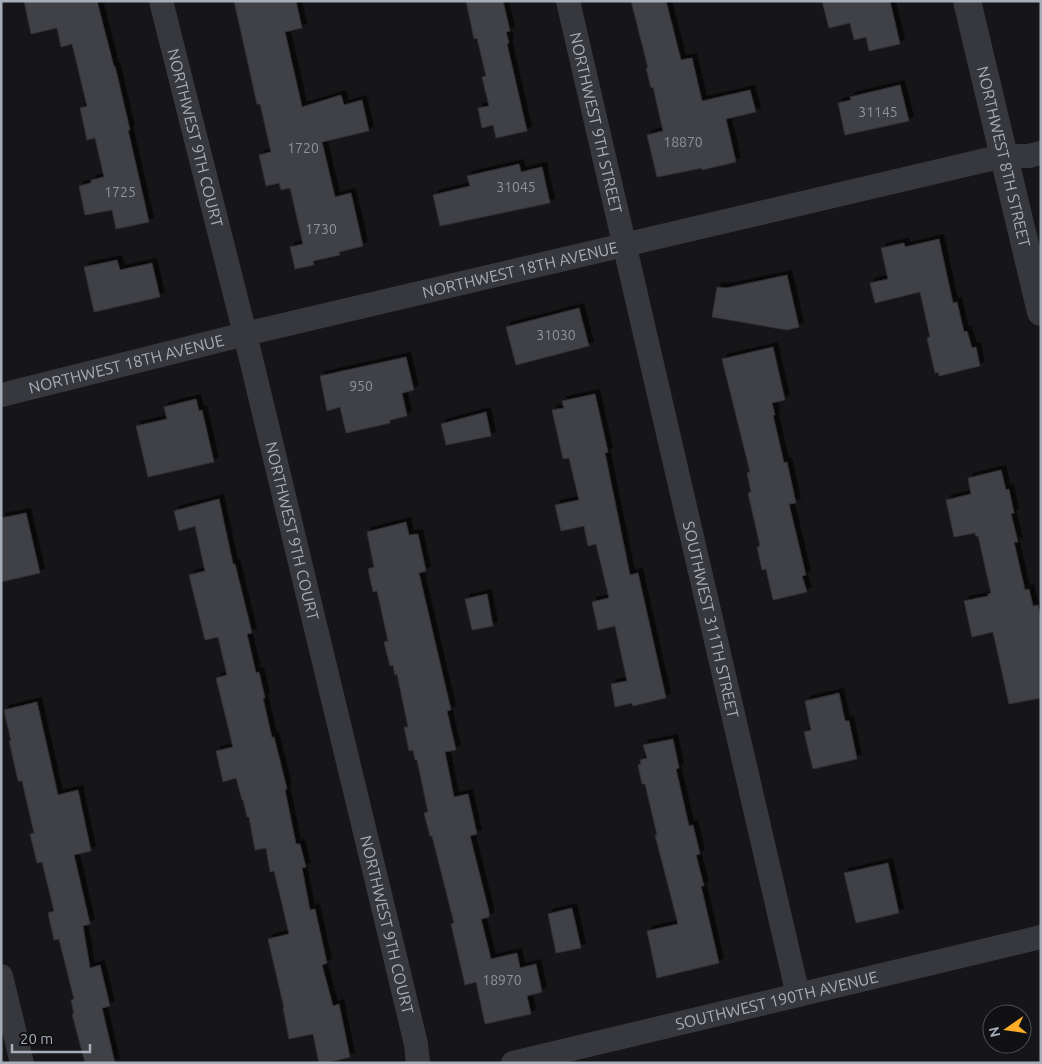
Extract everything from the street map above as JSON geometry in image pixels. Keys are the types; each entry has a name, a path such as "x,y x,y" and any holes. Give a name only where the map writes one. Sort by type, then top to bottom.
{"street":[{"name":"NORTHWEST 9TH COURT","path":"162,1 246,334 413,1035 418,1063"},
{"name":"NORTHWEST 9TH STREET","path":"568,1 625,245"},
{"name":"NORTHWEST 8TH STREET","path":"967,1 1041,312"},
{"name":"NORTHWEST 18TH AVENUE","path":"1,395 246,334 1003,156 1029,156 1041,153"},
{"name":"SOUTHWEST 311TH STREET","path":"625,245 798,995"},
{"name":"SOUTHWEST 190TH AVENUE","path":"513,1063 1041,937"},
{"path":"1,976 22,1063"}],"building":[{"path":"24,1 97,1 115,66 149,222 116,229 112,210 85,215 79,186 91,183 91,180 104,177 95,138 87,140 80,108 87,106 72,44 61,47 57,28 31,34"},
{"path":"234,1 296,1 302,28 285,32 302,107 341,95 344,105 362,100 369,131 322,142 335,197 351,193 363,246 339,252 340,255 313,261 314,265 295,269 290,247 303,244 290,188 281,190 279,183 266,186 259,155 271,152 260,104 257,104"},
{"path":"466,1 503,1 510,31 506,32 509,43 507,44 527,131 496,138 493,125 482,128 478,108 489,106 482,77 486,76 477,38 474,39"},
{"path":"631,1 666,1 681,60 692,58 702,101 750,90 756,112 726,119 736,162 702,170 702,168 657,177 647,135 663,131"},
{"path":"822,1 890,1 900,44 869,51 866,37 854,40 850,23 829,28"},
{"path":"900,85 909,121 845,135 838,103 851,100 850,97"},
{"path":"519,164 521,172 542,167 550,203 440,226 433,195 470,186 467,176"},
{"path":"939,239 953,303 957,302 964,332 967,331 972,348 976,347 980,366 939,376 938,372 935,373 927,338 930,337 920,292 875,303 870,283 888,279 881,248 904,243 905,247"},
{"path":"117,260 120,270 152,263 160,297 94,312 84,267"},
{"path":"787,275 799,327 787,330 712,317 717,287 726,288"},
{"path":"579,308 589,346 516,365 506,327"},
{"path":"773,347 785,400 772,403 775,415 773,415 784,463 787,462 796,503 789,504 806,575 802,576 807,592 773,600 766,569 762,570 757,547 760,546 748,493 751,492 747,473 750,472 722,359"},
{"path":"406,357 414,390 402,393 407,416 390,420 390,423 346,433 340,407 327,411 320,376"},
{"path":"595,394 608,452 605,453 630,575 638,573 666,698 633,706 632,703 615,707 611,684 627,681 615,626 598,630 592,602 609,598 596,544 588,546 584,526 561,531 555,505 579,500 569,458 563,459 552,410 564,408 562,401"},
{"path":"196,399 199,411 202,410 214,462 148,477 136,426 167,419 164,407"},
{"path":"486,412 491,436 446,445 441,424"},
{"path":"1001,470 1006,490 1009,489 1014,513 1011,514 1018,542 1014,542 1025,590 1029,589 1033,606 1038,605 1041,619 1041,698 1009,704 993,632 972,637 964,601 988,596 991,593 978,536 975,533 954,537 946,500 971,494 968,478"},
{"path":"219,499 233,564 235,564 252,633 247,634 256,673 259,672 272,738 274,737 287,789 285,790 296,844 300,844 306,867 302,868 310,910 315,909 327,963 322,965 333,1006 339,1004 350,1057 326,1063 319,1063 313,1034 289,1039 268,939 289,934 274,871 270,872 266,848 255,850 249,817 247,817 236,778 223,782 216,751 233,747 216,678 227,675 218,637 205,640 189,575 205,571 195,526 179,531 174,511"},
{"path":"26,513 40,573 1,582 1,518"},
{"path":"406,522 409,535 418,534 426,571 419,573 451,710 447,711 456,750 445,752 454,797 468,794 477,834 470,836 489,912 489,917 481,919 491,959 517,953 520,968 536,964 542,992 527,996 531,1014 485,1024 476,982 465,985 451,924 454,923 432,836 430,836 424,813 428,812 417,760 415,760 413,750 409,751 404,727 408,727 397,674 395,675 393,665 390,666 384,642 388,641 377,591 373,592 368,569 374,567 367,532"},
{"path":"487,594 493,626 472,630 465,599"},
{"path":"839,693 845,721 849,721 857,759 813,769 804,732 811,730 805,701"},
{"path":"37,702 58,795 78,790 91,851 74,855 90,924 83,926 90,968 100,965 110,1006 102,1008 115,1063 85,1063 72,1014 74,1014 71,1000 74,999 59,939 54,940 48,913 54,911 42,862 37,863 30,834 34,833 22,781 18,781 9,741 11,741 4,710"},
{"path":"673,739 679,768 676,769 689,826 693,825 700,854 696,855 704,886 701,886 719,963 657,978 647,931 678,924 655,835 657,835 645,784 642,784 638,765 641,764 640,760 647,758 643,745"},
{"path":"888,863 899,913 856,923 844,873"},
{"path":"572,908 581,948 556,953 548,914"}]}
